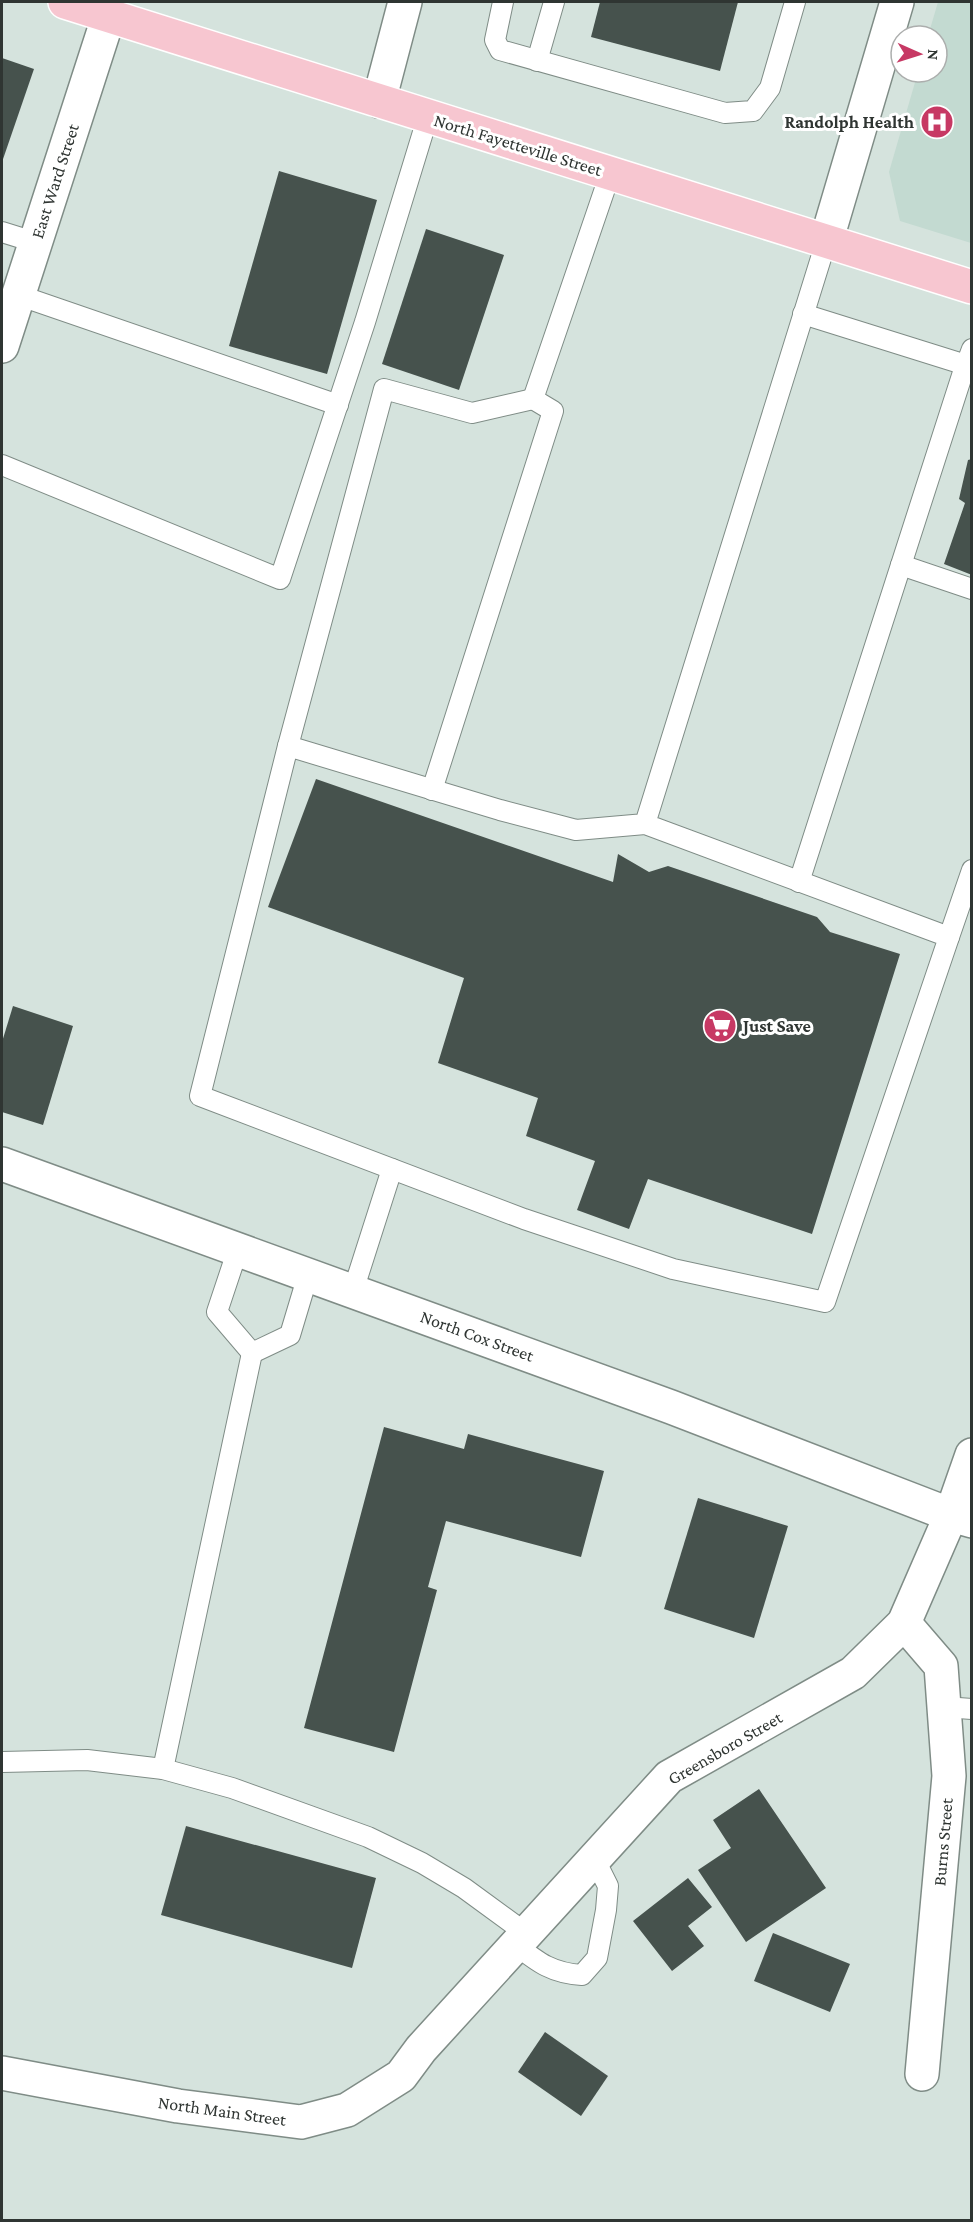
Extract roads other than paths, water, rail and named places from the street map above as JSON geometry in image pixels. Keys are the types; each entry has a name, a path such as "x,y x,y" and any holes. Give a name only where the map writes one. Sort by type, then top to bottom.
{"main road":[{"name":"North Fayetteville Street","path":"65,2 111,8 379,101 972,287"}],"street":[{"path":"379,101 405,2"},
{"path":"826,242 897,2"},
{"name":"East Ward Street","path":"2,346 111,8"},
{"name":"North Cox Street","path":"2,1164 671,1407 961,1518"},
{"path":"961,1518 972,1455"},
{"name":"Greensboro Street","path":"421,2049 669,1777 853,1673 904,1623 961,1518"},
{"name":"Burns Street","path":"904,1623 941,1666 958,1708 949,1776 922,2074"},
{"name":"North Main Street","path":"2,2073 178,2106 301,2122 347,2110 401,2076 421,2049"}],"lane":[{"path":"503,2 495,40 500,50 725,113 753,111 770,88 795,2"},
{"path":"537,61 554,2"},
{"path":"2,465 280,579 338,405 428,116"},
{"path":"533,399 610,174"},
{"path":"2,232 34,242"},
{"path":"645,824 826,242"},
{"path":"18,295 338,405"},
{"path":"799,882 901,565 964,394 969,356 803,314"},
{"path":"432,790 553,411 533,399 471,413 384,389 288,746 200,1096 524,1219 673,1269 825,1302 972,870"},
{"path":"901,565 972,589"},
{"path":"288,746 432,790 576,830 645,824 949,937"},
{"path":"353,1291 392,1169"},
{"path":"238,1249 217,1312 252,1353"},
{"path":"252,1353 290,1335 308,1275"},
{"path":"163,1769 252,1353"},
{"path":"2,1762 87,1760 163,1769 232,1788 368,1837 440,1872 521,1939 535,1960 560,1974 582,1975 597,1958 609,1886 595,1860"}],"place":[{"name":"Randolph Health","path":"937,122"},
{"name":"Just Save","path":"720,1026"}]}
